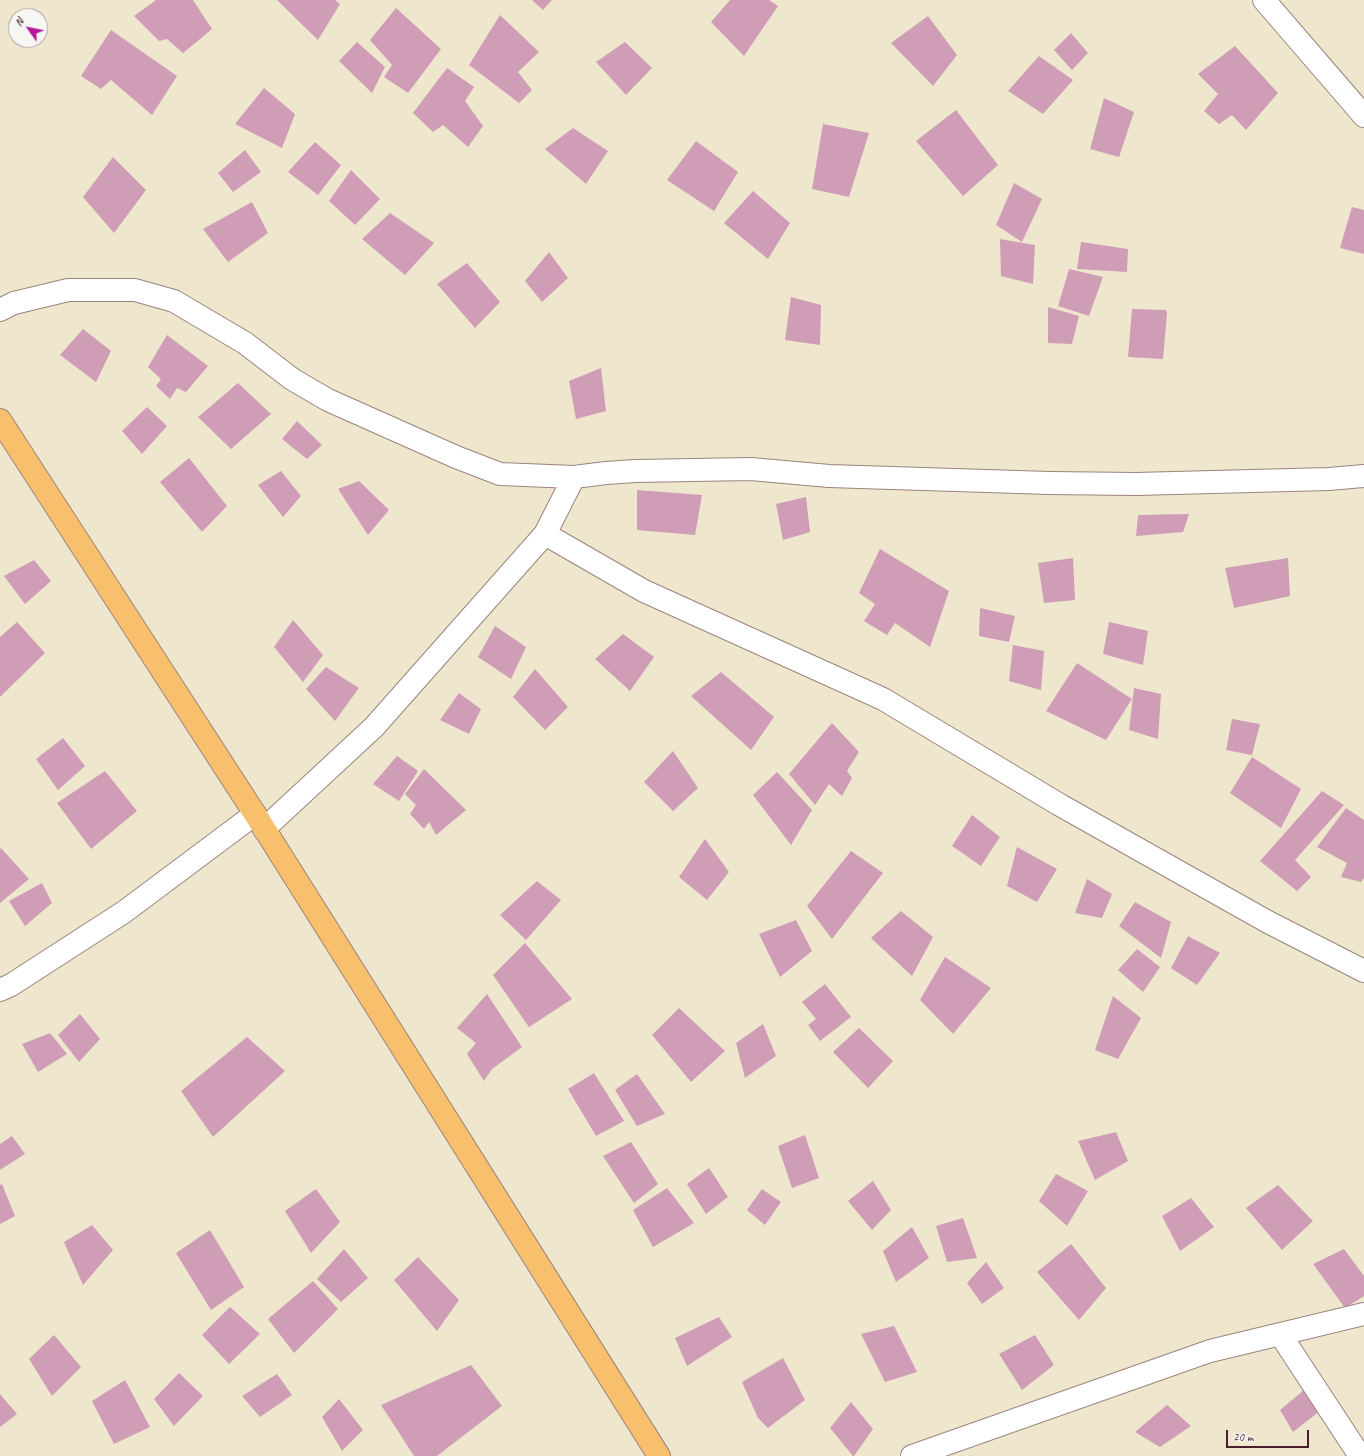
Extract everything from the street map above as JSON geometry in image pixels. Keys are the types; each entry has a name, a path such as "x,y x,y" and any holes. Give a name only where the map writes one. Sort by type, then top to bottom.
{"main road":[{"path":"0,420 260,822 659,1456"}],"street":[{"path":"1264,0 1364,116"},
{"path":"0,310 14,303 68,290 135,290 174,301 244,343 292,379 328,400 456,457 500,474 574,477 634,471 744,469 829,476 1136,484 1329,479 1364,476"},
{"path":"0,990 124,912 260,822 374,727 545,534 574,477"},
{"path":"545,534 644,591 883,699 1066,809 1268,922 1364,971"},
{"path":"912,1456 1210,1351 1364,1314"},
{"path":"1280,1334 1360,1456"}],"building":[{"path":"156,0 193,0 212,29 183,53 167,39 159,41 134,16"},
{"path":"277,0 335,0 340,4 318,40"},
{"path":"532,0 552,0 543,10"},
{"path":"730,0 769,0 778,6 744,56 711,22"},
{"path":"396,8 441,49 408,93 384,77 392,65 370,40"},
{"path":"500,15 539,52 518,72 532,90 519,103 469,65"},
{"path":"928,16 957,55 933,86 891,43"},
{"path":"111,30 177,76 152,115 111,80 101,89 81,76"},
{"path":"1071,33 1088,53 1072,70 1054,50"},
{"path":"357,42 385,67 372,93 339,61"},
{"path":"625,42 652,68 626,95 596,62"},
{"path":"1235,46 1278,93 1246,130 1232,115 1219,124 1204,111 1218,94 1198,74"},
{"path":"1039,56 1073,80 1043,114 1008,91"},
{"path":"447,68 474,87 465,101 483,126 468,147 443,125 433,132 413,113"},
{"path":"264,88 295,114 282,148 235,124"},
{"path":"1104,98 1134,112 1119,157 1090,149"},
{"path":"956,110 998,165 963,196 916,141"},
{"path":"823,124 869,133 849,197 812,189"},
{"path":"573,128 608,151 586,184 545,149"},
{"path":"696,141 738,172 714,211 667,180"},
{"path":"315,142 341,165 318,195 288,172"},
{"path":"245,150 261,172 233,192 218,173"},
{"path":"113,157 146,190 114,233 83,197"},
{"path":"351,170 380,199 355,225 329,201"},
{"path":"1014,183 1042,199 1022,242 996,225"},
{"path":"753,191 790,223 768,259 724,223"},
{"path":"252,202 268,233 228,262 203,229"},
{"path":"1352,207 1364,210 1364,254 1340,248"},
{"path":"390,213 434,243 405,275 362,239"},
{"path":"1000,239 1035,245 1033,284 1001,276"},
{"path":"1081,242 1128,249 1127,272 1077,269"},
{"path":"549,252 568,278 542,302 525,281"},
{"path":"467,263 500,302 475,328 437,284"},
{"path":"1069,269 1103,277 1089,316 1058,306"},
{"path":"791,297 821,305 820,345 785,340"},
{"path":"1048,307 1079,316 1072,344 1048,343"},
{"path":"1132,309 1166,310 1163,359 1128,357"},
{"path":"83,329 111,351 96,382 60,355"},
{"path":"167,335 208,366 186,392 177,388 170,399 156,386 161,379 148,367"},
{"path":"601,368 606,411 576,419 569,381"},
{"path":"238,383 271,414 231,449 198,417"},
{"path":"147,407 167,426 142,454 122,431"},
{"path":"297,421 322,445 307,459 282,439"},
{"path":"189,458 227,506 202,532 160,482"},
{"path":"281,471 301,496 283,517 258,485"},
{"path":"359,481 389,510 368,535 338,489"},
{"path":"637,490 702,495 695,535 637,530"},
{"path":"806,497 810,532 783,540 776,504"},
{"path":"1189,514 1183,532 1136,536 1138,515"},
{"path":"880,549 949,591 930,647 895,623 887,635 864,621 875,604 859,593"},
{"path":"1073,558 1075,600 1044,603 1038,563"},
{"path":"1288,558 1290,596 1234,608 1225,568"},
{"path":"34,560 51,581 25,604 4,576"},
{"path":"980,608 1015,616 1009,642 979,636"},
{"path":"293,620 323,655 303,682 274,647"},
{"path":"17,622 45,653 0,697 0,637"},
{"path":"1109,622 1148,631 1143,665 1103,654"},
{"path":"495,626 526,647 511,679 478,657"},
{"path":"623,634 654,657 630,691 595,659"},
{"path":"1013,645 1044,651 1041,690 1009,681"},
{"path":"1077,663 1132,699 1106,740 1046,711"},
{"path":"326,667 359,688 335,721 306,689"},
{"path":"535,669 568,707 545,730 513,697"},
{"path":"721,672 774,717 751,750 691,696"},
{"path":"1134,688 1161,694 1158,739 1129,730"},
{"path":"459,693 481,709 469,734 440,720"},
{"path":"1232,719 1260,724 1252,755 1226,750"},
{"path":"832,723 859,752 847,771 852,778 842,796 829,784 815,805 789,774"},
{"path":"63,738 85,766 58,790 36,759"},
{"path":"673,751 698,788 673,811 644,782"},
{"path":"397,756 418,771 399,801 373,784"},
{"path":"1252,757 1301,789 1281,828 1230,793"},
{"path":"424,769 466,810 436,835 429,822 424,829 410,814 416,805 405,794"},
{"path":"105,771 137,811 91,849 57,803"},
{"path":"777,772 812,810 791,845 753,795"},
{"path":"1322,791 1344,805 1295,860 1311,877 1297,891 1260,861"},
{"path":"1346,808 1364,820 1364,878 1361,882 1341,877 1347,863 1317,847"},
{"path":"972,815 1000,837 981,866 952,846"},
{"path":"705,839 729,872 707,900 679,877"},
{"path":"1017,847 1057,869 1037,902 1007,886"},
{"path":"1,848 29,879 0,903 0,849"},
{"path":"851,851 883,873 832,939 807,906"},
{"path":"1087,879 1112,894 1102,918 1075,913"},
{"path":"537,881 561,900 526,940 500,915"},
{"path":"42,883 52,903 25,926 9,901"},
{"path":"1135,902 1171,922 1161,958 1119,926"},
{"path":"901,911 933,937 912,976 871,938"},
{"path":"796,920 812,951 780,977 759,934"},
{"path":"1188,936 1220,953 1197,985 1171,968"},
{"path":"525,943 572,999 529,1027 493,975"},
{"path":"1137,949 1160,967 1143,992 1118,970"},
{"path":"945,957 991,988 953,1034 920,1000"},
{"path":"825,984 851,1017 820,1041 808,1025 816,1019 802,1002"},
{"path":"487,994 522,1047 492,1069 484,1081 467,1054 476,1043 457,1028"},
{"path":"1113,996 1141,1018 1118,1059 1095,1050"},
{"path":"679,1008 725,1051 691,1082 652,1035"},
{"path":"80,1014 100,1039 79,1062 58,1035"},
{"path":"763,1024 776,1056 745,1078 736,1043"},
{"path":"859,1028 893,1061 868,1088 833,1052"},
{"path":"50,1033 67,1054 38,1072 22,1044"},
{"path":"247,1037 285,1071 213,1137 181,1091"},
{"path":"594,1073 624,1121 596,1136 568,1089"},
{"path":"637,1074 665,1114 637,1126 615,1090"},
{"path":"1116,1132 1128,1161 1095,1180 1078,1141"},
{"path":"805,1135 819,1178 792,1188 778,1146"},
{"path":"12,1136 25,1154 0,1170 0,1144"},
{"path":"631,1142 658,1184 634,1203 603,1156"},
{"path":"709,1168 728,1197 706,1214 687,1184"},
{"path":"1056,1174 1088,1191 1067,1226 1039,1201"},
{"path":"873,1181 891,1210 872,1230 848,1201"},
{"path":"2,1184 15,1216 0,1224 0,1185"},
{"path":"1278,1185 1313,1221 1282,1250 1246,1208"},
{"path":"667,1188 694,1223 653,1247 633,1210"},
{"path":"316,1189 340,1222 311,1253 285,1211"},
{"path":"762,1189 781,1202 765,1225 747,1210"},
{"path":"1191,1198 1214,1227 1180,1251 1162,1216"},
{"path":"963,1218 977,1258 947,1262 936,1226"},
{"path":"92,1225 113,1250 83,1285 64,1242"},
{"path":"912,1227 929,1258 896,1282 883,1251"},
{"path":"210,1230 244,1287 211,1310 176,1253"},
{"path":"1071,1244 1106,1288 1079,1320 1037,1272"},
{"path":"344,1249 368,1278 341,1302 317,1279"},
{"path":"1344,1249 1364,1276 1364,1296 1345,1308 1313,1264"},
{"path":"418,1257 459,1300 437,1331 394,1280"},
{"path":"986,1262 1004,1288 982,1304 967,1283"},
{"path":"313,1281 338,1309 294,1353 268,1319"},
{"path":"230,1307 260,1334 229,1364 202,1335"},
{"path":"719,1317 732,1337 687,1366 675,1338"},
{"path":"894,1326 917,1372 885,1382 861,1334"},
{"path":"54,1335 81,1367 52,1396 29,1359"},
{"path":"1035,1335 1054,1365 1022,1390 999,1354"},
{"path":"783,1358 805,1400 768,1428 758,1418 742,1382"},
{"path":"471,1365 502,1406 437,1456 414,1456 381,1405"},
{"path":"179,1373 203,1396 174,1426 154,1399"},
{"path":"277,1374 292,1395 260,1417 242,1396"},
{"path":"125,1380 150,1427 114,1444 92,1401"},
{"path":"1310,1385 1325,1407 1293,1432 1280,1410"},
{"path":"0,1394 17,1414 0,1427"},
{"path":"339,1399 363,1430 342,1451 322,1417"},
{"path":"851,1402 873,1429 854,1456 830,1428"},
{"path":"1167,1405 1191,1426 1160,1447 1135,1432"}]}
